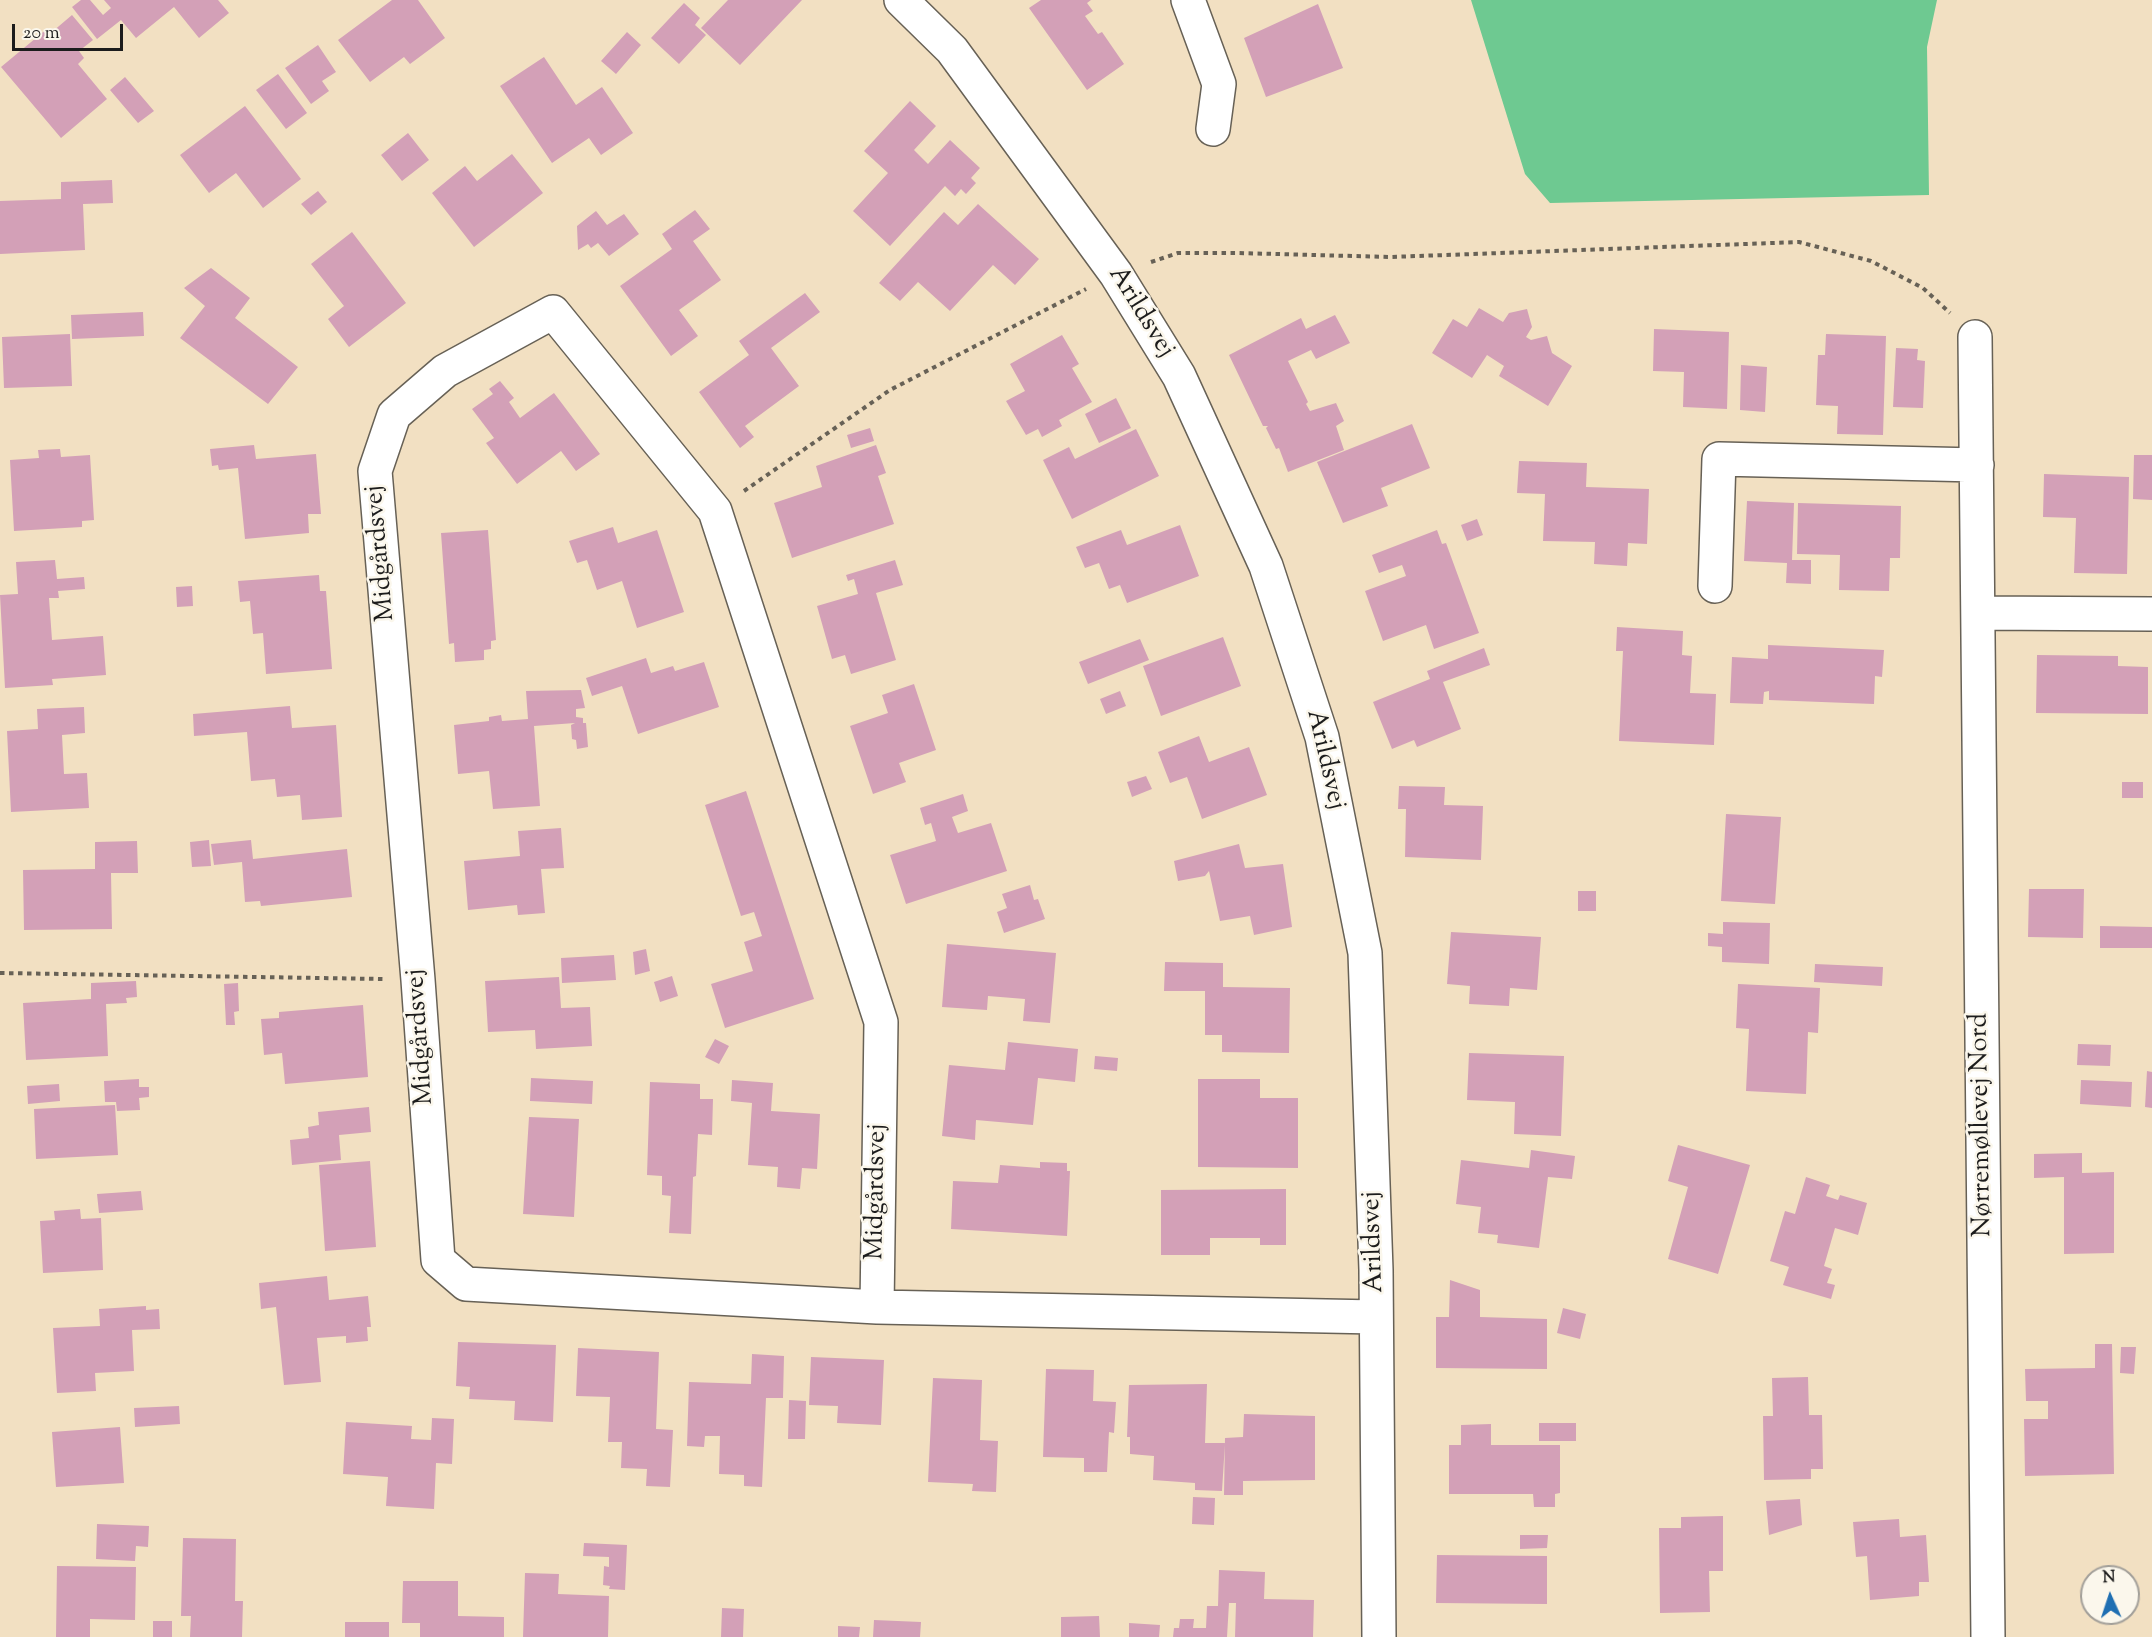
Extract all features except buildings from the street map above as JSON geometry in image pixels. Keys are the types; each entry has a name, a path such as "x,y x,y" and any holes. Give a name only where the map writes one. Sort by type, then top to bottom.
{"street":[{"name":"Arildsvej","path":"901,0 952,51 1116,274 1179,376 1266,566 1323,737 1365,953 1376,1317 1379,1637"},
{"path":"1188,0 1219,84 1213,129"},
{"name":"Midgårdsvej","path":"877,1306 881,1022 715,512 553,312 445,371 394,415 375,471 418,980 438,1260 466,1284 877,1306 1376,1317"},
{"name":"Nørremøllevej Nord","path":"1975,336 1988,1637"},
{"path":"1715,586 1719,459 1977,465"},
{"path":"1978,613 2152,614"}],"path":[{"path":"715,512 890,390 1116,274 1178,253 1391,257 1799,242 1871,261 1923,288 1975,336"},
{"path":"0,973 418,980"}],"green space":[{"path":"1471,0 1937,0 1927,47 1929,195 1550,203 1525,174"}]}
